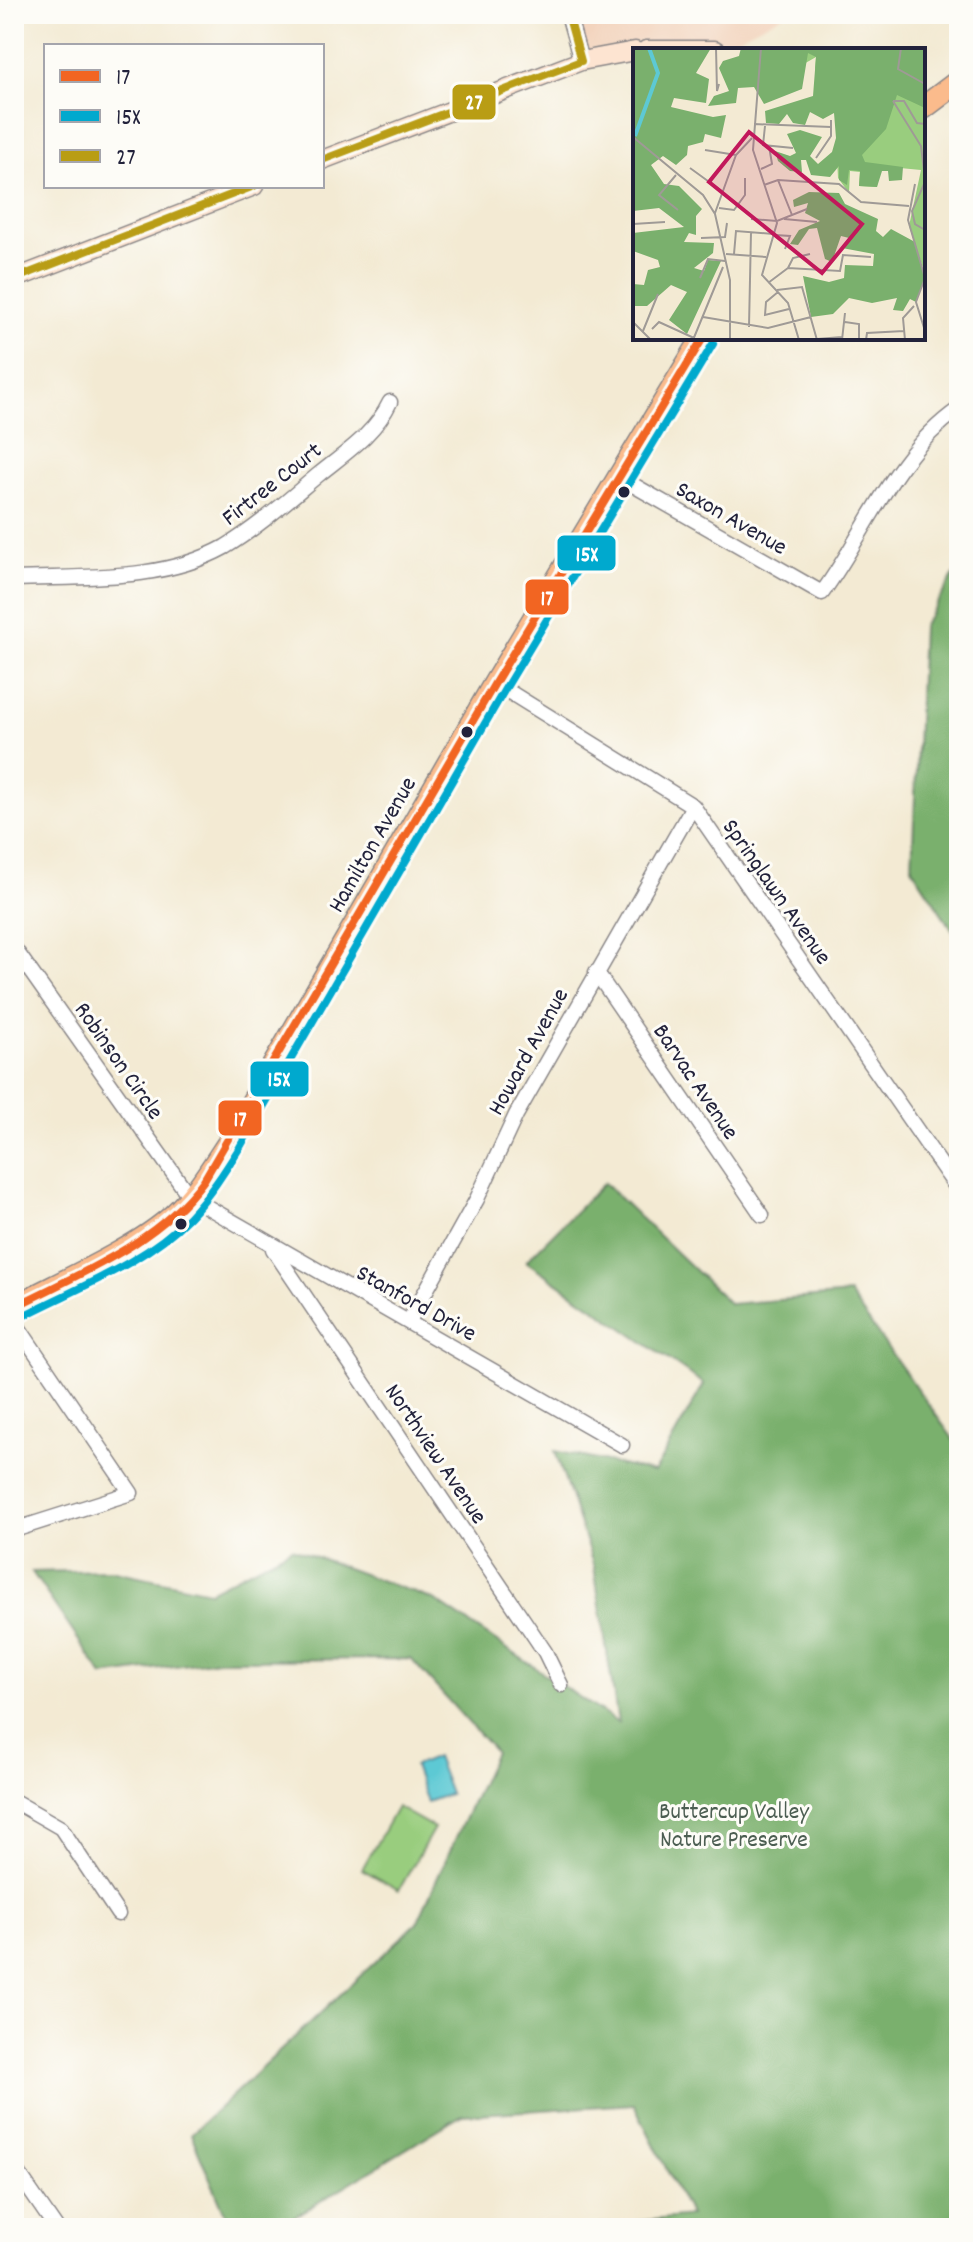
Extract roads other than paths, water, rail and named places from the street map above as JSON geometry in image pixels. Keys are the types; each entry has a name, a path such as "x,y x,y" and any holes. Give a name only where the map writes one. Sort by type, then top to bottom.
{"main road":[{"path":"927,101 959,81"},
{"name":"Hamilton Avenue","path":"16,1305 138,1239 173,1216 230,1141 495,683 702,340"}],"street":[{"path":"568,14 581,61"},
{"path":"324,159 581,61 633,51"},
{"path":"14,238 16,279 249,188"},
{"name":"Firtree Court","path":"14,579 141,573 197,560 223,548 247,533 374,429 390,402"},
{"name":"Saxon Avenue","path":"621,478 822,593 898,469 935,427 959,409"},
{"name":"Springlawn Avenue","path":"495,683 693,806 959,1191"},
{"name":"Howard Avenue","path":"409,1321 477,1199 516,1115 693,806"},
{"name":"Robinson Circle","path":"14,948 190,1197"},
{"name":"Barvac Avenue","path":"596,972 762,1215"},
{"name":"Stanford Drive","path":"190,1197 271,1247 409,1321 622,1445"},
{"name":"Northview Avenue","path":"271,1247 545,1652 561,1685"},
{"path":"14,1530 131,1493 16,1305"},
{"path":"14,1801 61,1828 118,1914"},
{"path":"14,2167 56,2228"}],"water":[{"path":"436,1757 450,1794 427,1802 414,1766"}],"park label":[{"name":"Buttercup Valley Nature Preserve","path":"734,1824"}]}
